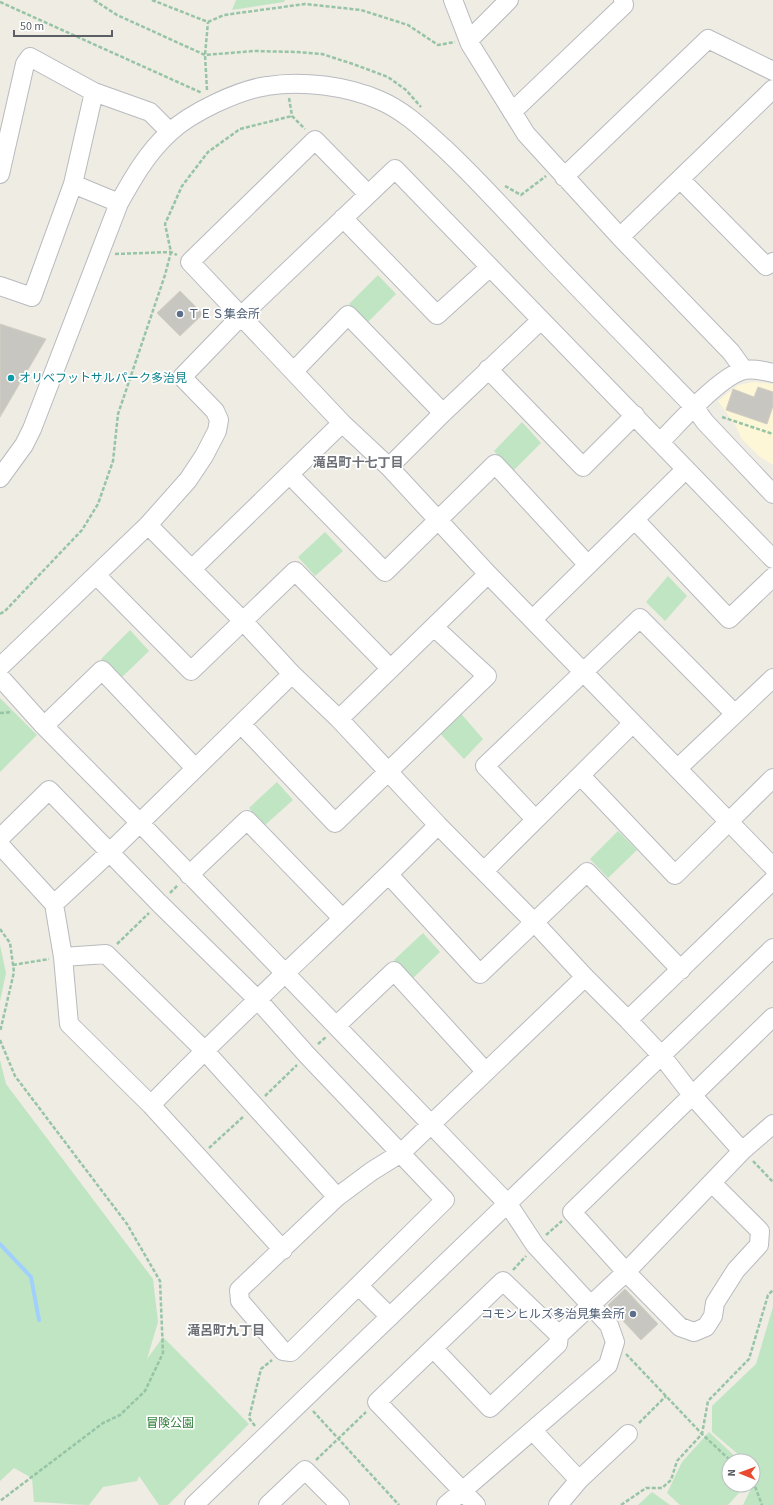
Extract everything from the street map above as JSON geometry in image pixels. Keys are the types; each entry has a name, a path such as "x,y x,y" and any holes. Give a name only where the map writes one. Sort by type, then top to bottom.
{"street":[{"path":"453,0 469,40 526,134 620,237 731,352 744,370"},
{"path":"469,40 509,0"},
{"path":"512,112 624,5 623,0"},
{"path":"560,173 708,39 773,72"},
{"path":"0,174 25,64 30,57 94,92 150,112 170,132"},
{"path":"0,478 24,445 32,429 119,203 137,170 170,132 185,121 214,104 267,86 287,85 336,87 343,89 379,100 417,123 490,194 773,494"},
{"path":"620,237 681,180 773,89"},
{"path":"0,286 32,297 73,184 94,92"},
{"path":"367,193 315,140 190,262 242,315 342,423 389,467 488,574 584,670 633,723 773,866"},
{"path":"0,667 148,525 188,480 204,456 217,431 219,420 215,411 182,377 242,315 367,193 395,168 541,320 661,441 773,559"},
{"path":"681,180 766,266 773,262"},
{"path":"73,184 119,203"},
{"path":"343,218 437,315 490,267"},
{"path":"294,371 348,315 443,413"},
{"path":"389,467 488,369 541,320"},
{"path":"488,369 583,467 635,415"},
{"path":"661,441 700,415 715,387 727,378 744,370 756,369 773,373"},
{"path":"192,569 342,423"},
{"path":"290,475 385,572 494,464 588,565"},
{"path":"533,619 686,469"},
{"path":"635,520 729,619 773,577"},
{"path":"148,525 244,622 292,674 339,719 438,825 628,1020 662,1056 692,1095 742,1151"},
{"path":"96,575 191,671 244,622 295,571 390,668"},
{"path":"339,719 488,574"},
{"path":"535,819 485,766 640,618 734,713"},
{"path":"241,724 335,823 487,676 434,627"},
{"path":"44,726 102,670 195,768"},
{"path":"54,904 110,852 292,674"},
{"path":"0,677 44,726 140,822 285,975 508,1204 535,1245 609,1325 615,1342 608,1365 533,1431 461,1490 446,1505"},
{"path":"678,768 734,713 773,678"},
{"path":"484,871 633,723"},
{"path":"581,776 675,875 773,778"},
{"path":"0,838 49,790 159,903 258,1000 307,1055 402,1153 445,1200 291,1352 283,1350 240,1301 239,1290 283,1250 337,1197 372,1171 402,1153 485,1071 585,977"},
{"path":"189,875 247,820 342,918"},
{"path":"151,1105 204,1050 389,875 438,825"},
{"path":"0,845 54,904 63,957 69,1024 151,1105 283,1250"},
{"path":"389,875 480,974 587,872 681,970"},
{"path":"628,1020 773,880"},
{"path":"194,1505 773,948"},
{"path":"63,957 106,954 204,1050 337,1197"},
{"path":"336,1026 394,971 485,1071"},
{"path":"712,1183 760,1230 759,1245 736,1270 715,1303 713,1316 706,1327 694,1332 680,1327 626,1272 572,1212 773,1017"},
{"path":"433,1348 490,1408 558,1344 560,1335 626,1272 742,1151 773,1124"},
{"path":"476,1505 377,1402 503,1281 560,1335"},
{"path":"359,1286 390,1317"},
{"path":"533,1431 579,1480"},
{"path":"558,1505 579,1480 628,1434"},
{"path":"268,1505 305,1470 340,1505"}],"path":[{"path":"94,0 117,15 205,56 254,51 322,54 388,77 406,90 424,109 417,123"},
{"path":"152,0 208,22 224,15 305,4 361,10 408,25 438,45 469,40"},
{"path":"0,2 207,95 205,56 208,22"},
{"path":"287,85 292,116 315,140"},
{"path":"0,614 5,611 82,530 98,504 113,461 118,414 165,276 171,252 165,224 182,186 208,152 240,129 292,116"},
{"path":"490,194 504,186 522,195 560,173"},
{"path":"101,250 118,255 171,252 190,262"},
{"path":"700,415 713,414 773,434"},
{"path":"106,954 189,875"},
{"path":"0,929 10,942 14,972 0,1032"},
{"path":"13,965 63,957"},
{"path":"199,1158 336,1026"},
{"path":"0,1040 15,1076 127,1224 160,1281 163,1354 145,1391 120,1415 103,1423 0,1500"},
{"path":"742,1151 773,1182"},
{"path":"621,1505 646,1488 662,1488 671,1480 677,1461 702,1434 708,1401 749,1359 768,1295 773,1290"},
{"path":"615,1342 702,1434 722,1453"},
{"path":"263,1438 249,1418 261,1369 283,1350"},
{"path":"628,1434 666,1396"},
{"path":"303,1399 399,1505"},
{"path":"305,1470 377,1402"},
{"path":"758,1493 762,1505"}],"shaded area":[{"path":"754,382 773,384 773,465 759,456 741,438 736,426 718,401 738,385"}],"green space":[{"path":"236,0 285,0 284,2 232,10"},
{"path":"378,275 396,294 367,323 349,304"},
{"path":"522,422 541,443 512,472 494,451"},
{"path":"325,532 343,551 315,576 298,557"},
{"path":"668,576 687,596 665,621 646,602"},
{"path":"130,630 149,651 120,679 101,659"},
{"path":"0,698 37,735 0,772"},
{"path":"457,709 483,739 464,759 436,729"},
{"path":"277,782 293,800 265,825 249,808"},
{"path":"618,831 637,850 608,878 590,859"},
{"path":"423,933 440,952 412,979 394,960"},
{"path":"0,945 6,973 0,1001"},
{"name":"冒険公園","path":"0,1060 6,1084 153,1279 158,1322 147,1359 163,1337 249,1424 168,1505 159,1505 139,1476 137,1481 103,1487 89,1505 34,1502 32,1478 14,1468 0,1481"},
{"path":"773,1307 773,1505 743,1505 749,1493 761,1493 761,1453 737,1453 712,1432 712,1406 756,1364"},
{"path":"709,1432 731,1453 721,1453 721,1493 739,1493 728,1505 680,1505 667,1493 682,1462"},
{"path":"652,1492 670,1505 638,1505"}],"building":[{"name":"ＴＥＳ集会所","path":"180,291 203,314 180,336 157,313"},
{"name":"オリベフットサルパーク多治見","path":"0,324 46,339 0,417"},
{"path":"758,387 773,392 773,406 767,424 726,410 733,389 754,397"},
{"name":"コモンヒルズ多治見集会所","path":"625,1289 658,1324 641,1340 608,1305"}],"waterway":[{"path":"0,1244 31,1277 39,1320"}],"place":[{"name":"ＴＥＳ集会所","path":"180,314"},
{"name":"オリベフットサルパーク多治見","path":"11,378"},
{"name":"コモンヒルズ多治見集会所","path":"633,1314"}],"district":[{"name":"滝呂町十七丁目","path":"358,462"},
{"name":"滝呂町九丁目","path":"226,1330"}]}
